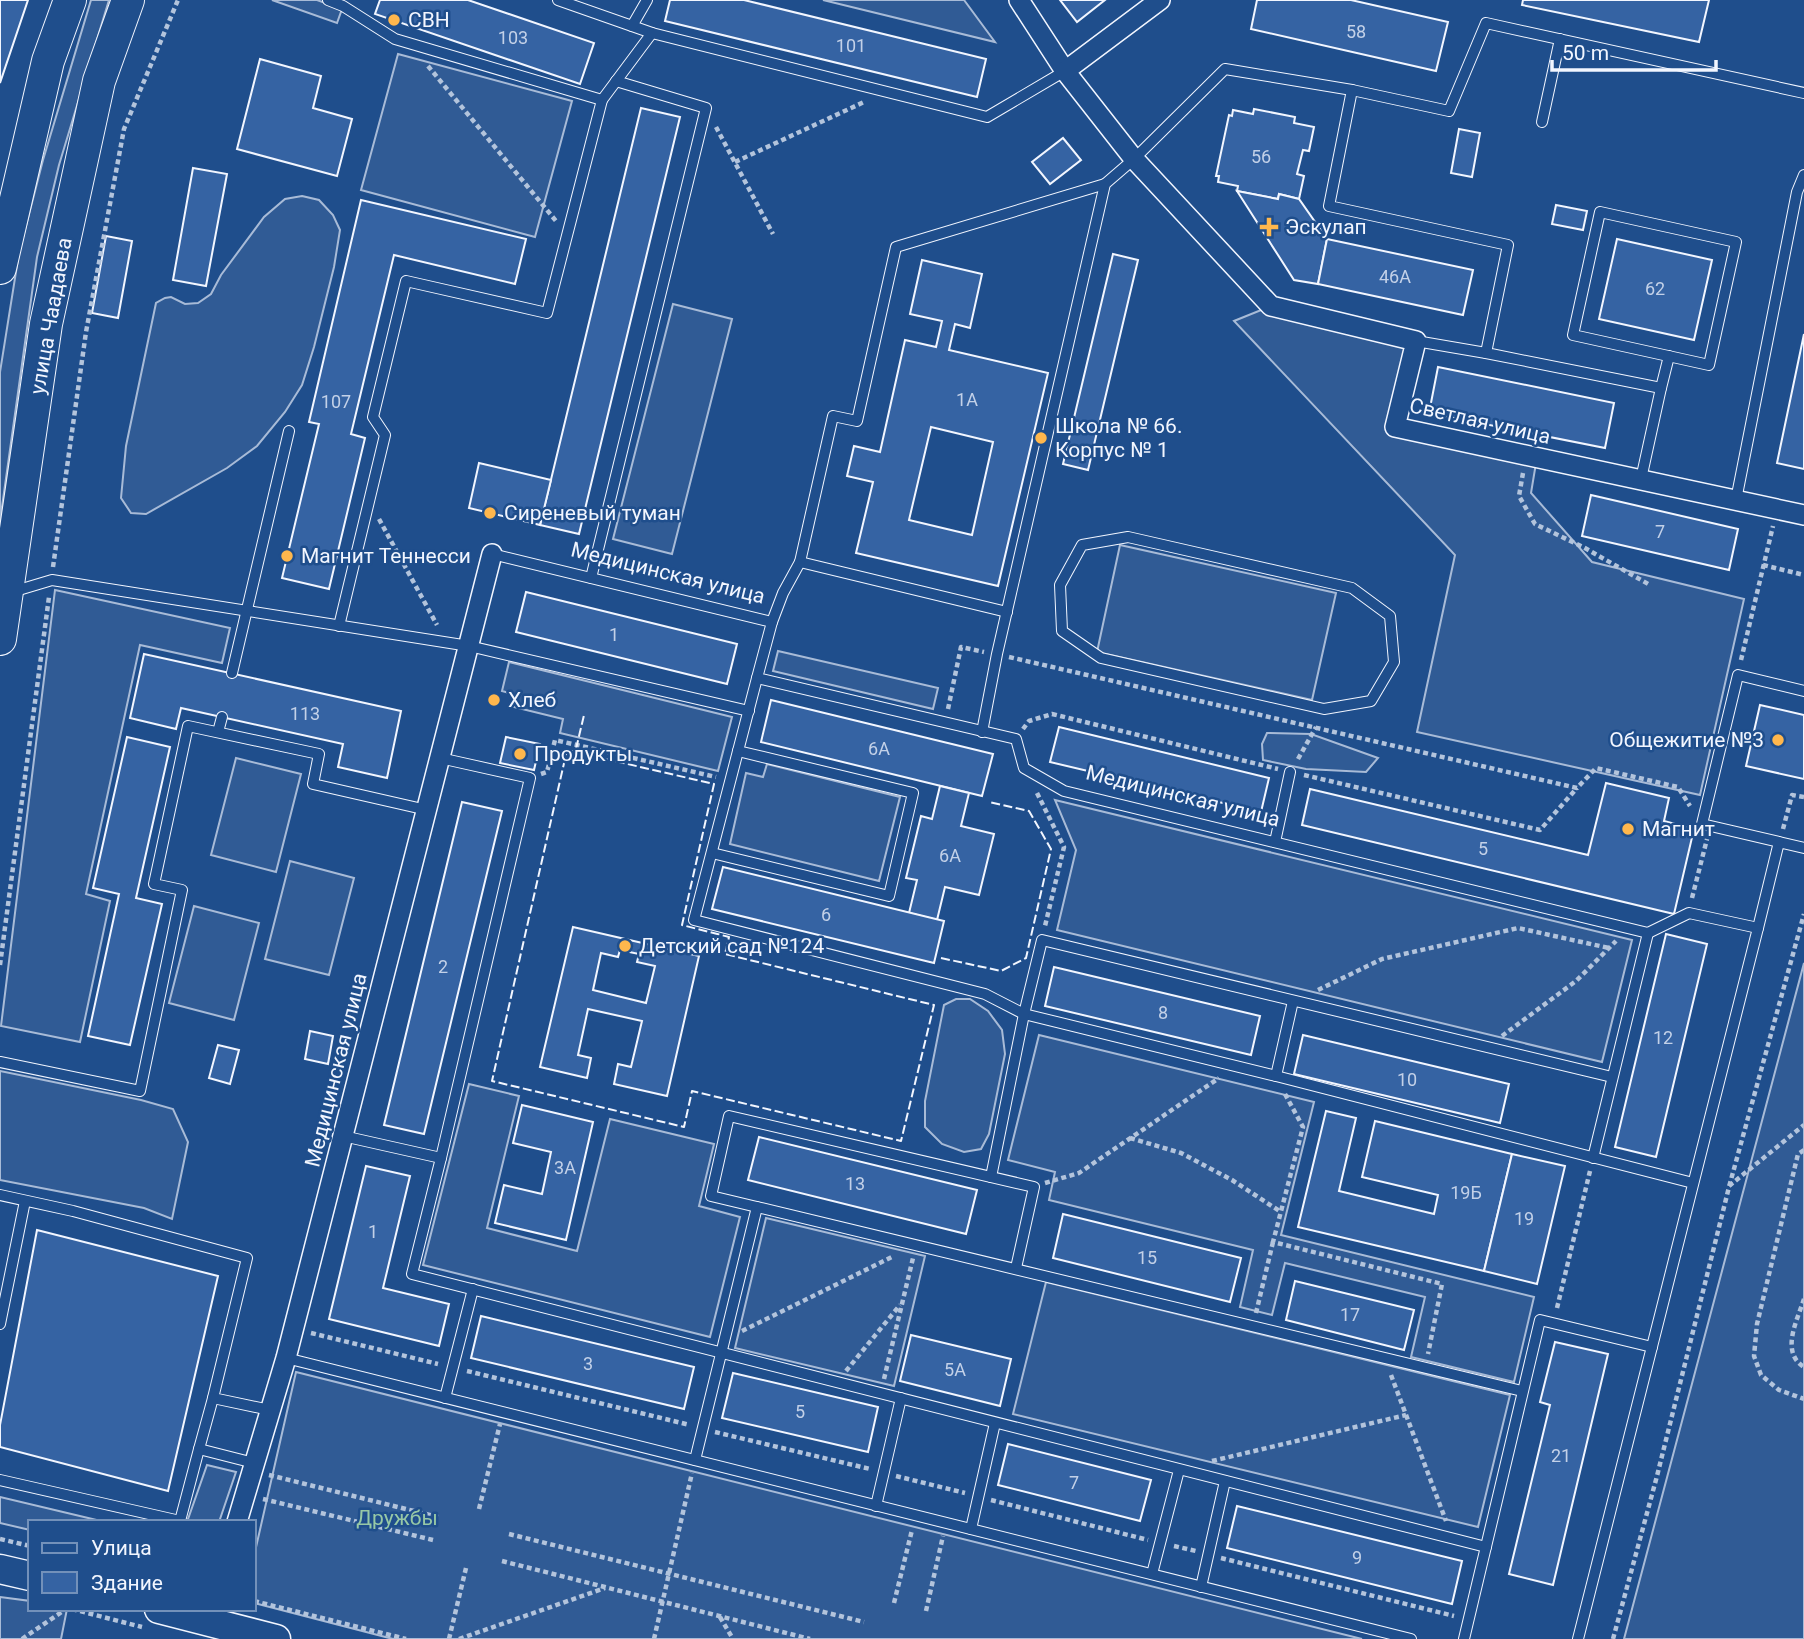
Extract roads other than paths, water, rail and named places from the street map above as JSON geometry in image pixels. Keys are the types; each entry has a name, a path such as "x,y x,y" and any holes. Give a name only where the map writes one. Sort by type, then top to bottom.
{"main road":[{"path":"0,268 48,61 70,0"},
{"name":"улица Чаадаева","path":"0,639 47,324 99,81 128,0"},
{"path":"0,1569 28,1576"},
{"path":"154,1619 209,1615 276,1639"}],"street":[{"path":"1019,0 1065,71 1135,159 1271,306 1416,341"},
{"path":"1065,71 1160,0"},
{"name":"Светлая улица","path":"1416,341 1395,428 1804,516"},
{"name":"Медицинская улица","path":"238,1520 285,1358 492,554"}],"lane":[{"path":"328,0 395,39 602,100"},
{"path":"558,0 652,33 987,117 1065,71"},
{"path":"632,26 647,0"},
{"path":"772,622 783,593 800,562 833,416 857,421 896,247 1105,184 1135,159 1225,69 1352,90 1449,111 1486,23 1804,93"},
{"path":"339,626 385,435 373,417 406,281 547,313 602,100 652,33"},
{"path":"1542,122 1560,39"},
{"path":"591,578 706,108 616,81"},
{"path":"1352,90 1329,206 1508,246 1486,354"},
{"path":"1736,500 1797,192 1804,175"},
{"path":"757,678 982,732 1007,611 1105,184"},
{"path":"1600,212 1736,242 1709,365 1669,356 1573,335 1600,212"},
{"path":"1416,341 1661,388"},
{"path":"1641,479 1669,356"},
{"path":"232,673 289,431"},
{"path":"1128,537 1352,588 1390,615 1394,662 1371,701 1324,709 1101,658 1062,631 1060,585 1082,545 1128,537"},
{"name":"Медицинская улица","path":"492,554 772,622 694,920 985,994 1024,1014"},
{"path":"800,562 1007,611"},
{"path":"6,594 52,580 446,642 749,711"},
{"path":"1804,691 1738,675 1706,825 1804,848"},
{"path":"218,732 222,717"},
{"path":"0,1062 140,1090 183,890 153,884 188,726 319,754 313,784 427,810"},
{"name":"Медицинская улица","path":"982,732 1017,739 1024,768 1065,791 1648,933"},
{"path":"712,853 889,896 913,793 738,751"},
{"path":"440,758 530,778 412,1273 1486,1547"},
{"path":"1275,842 1290,772"},
{"path":"1578,1639 1779,842"},
{"path":"1593,1158 1648,933 1689,913 1758,929"},
{"path":"991,1177 1042,940 1612,1077"},
{"path":"1276,1076 1293,1001"},
{"path":"1024,1014 1693,1183"},
{"path":"1016,1268 1034,1186 729,1116 711,1196 1522,1391"},
{"path":"343,1136 441,1158"},
{"path":"0,1195 73,1211 247,1258 180,1520"},
{"path":"0,1324 25,1201"},
{"path":"695,1461 757,1207"},
{"path":"445,1398 472,1289"},
{"path":"1464,1639 1540,1320 1652,1347"},
{"path":"285,1358 1411,1639"},
{"path":"213,1398 270,1410"},
{"path":"876,1506 901,1398"},
{"path":"971,1529 995,1423"},
{"path":"199,1449 253,1467"},
{"path":"1152,1574 1179,1470"},
{"path":"0,1480 176,1520"},
{"path":"1200,1587 1225,1481"}],"place":[{"name":"СВН","path":"394,20"},
{"name":"Эскулап","path":"1269,227"},
{"name":"Школа № 66. Корпус № 1","path":"1041,438"},
{"name":"Сиреневый туман","path":"490,513"},
{"name":"Магнит Теннесси","path":"287,556"},
{"name":"Хлеб","path":"494,700"},
{"name":"Общежитие №3","path":"1778,740"},
{"name":"Продукты","path":"520,754"},
{"name":"Магнит","path":"1628,829"},
{"name":"Детский сад №124","path":"625,946"}],"park label":[{"name":"Дружбы","path":"397,1518"}]}
